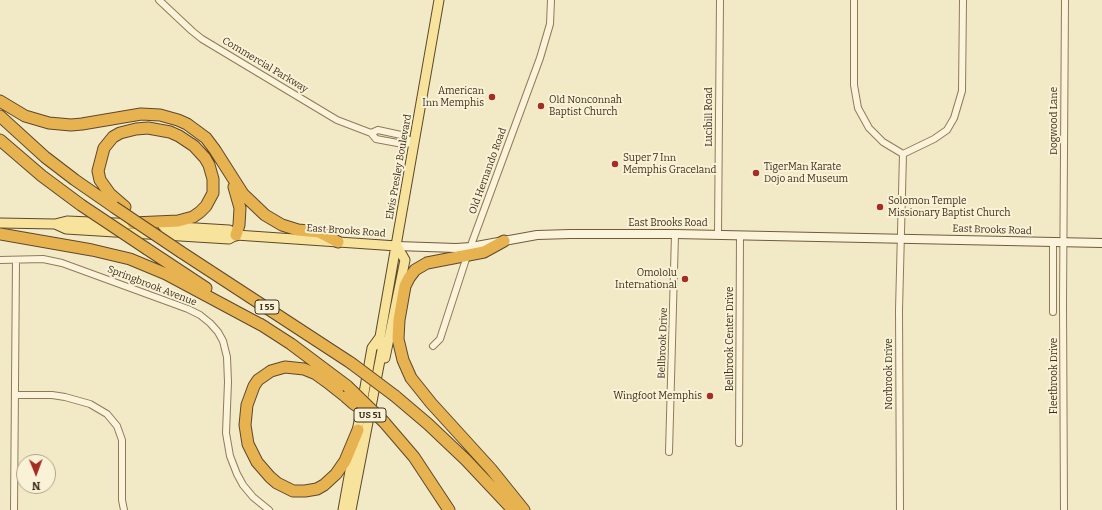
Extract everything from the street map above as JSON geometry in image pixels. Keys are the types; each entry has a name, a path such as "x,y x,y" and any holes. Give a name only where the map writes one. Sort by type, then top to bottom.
{"highway":[{"path":"0,101 25,116 48,123 71,125 140,114 152,114 168,117 187,124 206,138 243,194 265,215 282,225 298,230 319,232 338,242"},
{"path":"0,116 45,157 75,180 120,207"},
{"path":"120,207 100,180 98,171 104,148 113,137 120,133 148,128 170,132 180,136 194,146 209,165 213,179 213,193 206,206 200,212 178,221 129,224"},
{"name":"I 55","path":"0,140 37,172 81,205 291,344 387,425 414,457 450,510"},
{"path":"224,165 239,201 239,219 236,235"},
{"name":"I 55","path":"120,207 137,215 147,228 181,252 352,363 395,396 457,451 513,510"},
{"path":"0,234 92,250 130,259 166,274 265,327"},
{"path":"408,372 400,349 398,329 406,282 412,273 423,265 469,251 484,252 504,241"},
{"path":"392,323 392,338 401,364 420,390 491,469 524,510"},
{"path":"347,392 316,374 304,369 285,367 271,370 258,380 254,386 247,405 245,424 248,444 257,462 270,477 293,491 305,491 317,489 336,474 347,457 358,430"}],"main road":[{"name":"Elvis Presley Boulevard","path":"351,510 382,350 380,337 440,0"},
{"name":"East Brooks Road","path":"0,223 55,224 67,221 129,224 229,230 236,235 448,248 469,251"},
{"name":"East Brooks Road","path":"55,224 66,229 229,239 236,235"},
{"name":"East Brooks Road","path":"504,241 537,235 555,234 718,234 1102,243"},
{"path":"374,395 382,373 405,260 397,246"},
{"name":"Elvis Presley Boulevard","path":"344,510 372,348 380,337"}],"street":[{"name":"Commercial Parkway","path":"159,0 202,39 337,120 371,133 378,130 401,135 414,143"},
{"name":"Old Hernando Road","path":"433,346 440,339 469,251 543,52 550,24 551,0"},
{"name":"Lucibill Road","path":"718,234 720,0"},
{"path":"854,0 854,85 858,108 869,128 883,142 903,154 947,130 954,118 962,91 963,0"},
{"name":"Dogwood Lane","path":"1064,243 1065,0"},
{"name":"Norbrook Drive","path":"900,510 899,310 903,154"},
{"name":"Bellbrook Drive","path":"669,452 676,234"},
{"name":"Bellbrook Center Drive","path":"739,443 740,235"},
{"path":"1053,242 1053,312"},
{"name":"Fleetbrook Drive","path":"1064,243 1064,510"},
{"name":"Springbrook Avenue","path":"0,260 48,260 62,263 188,310 200,315 210,323 218,332 223,341 227,357 228,376 226,433 230,456 237,474 244,485 253,497 270,510"},
{"path":"14,510 16,260"},
{"path":"1053,261 1064,261"},
{"path":"15,395 52,395 71,398 90,404 108,414 117,426 122,440 122,500 124,510"}],"place":[{"name":"American Inn Memphis","path":"492,97"},
{"name":"Old Nonconnah Baptist Church","path":"541,106"},
{"name":"Super 7 Inn Memphis Graceland","path":"615,164"},
{"name":"TigerMan Karate Dojo and Museum","path":"756,173"},
{"name":"Solomon Temple Missionary Baptist Church","path":"880,207"},
{"name":"Omololu International","path":"685,279"},
{"name":"Wingfoot Memphis","path":"710,396"}]}
